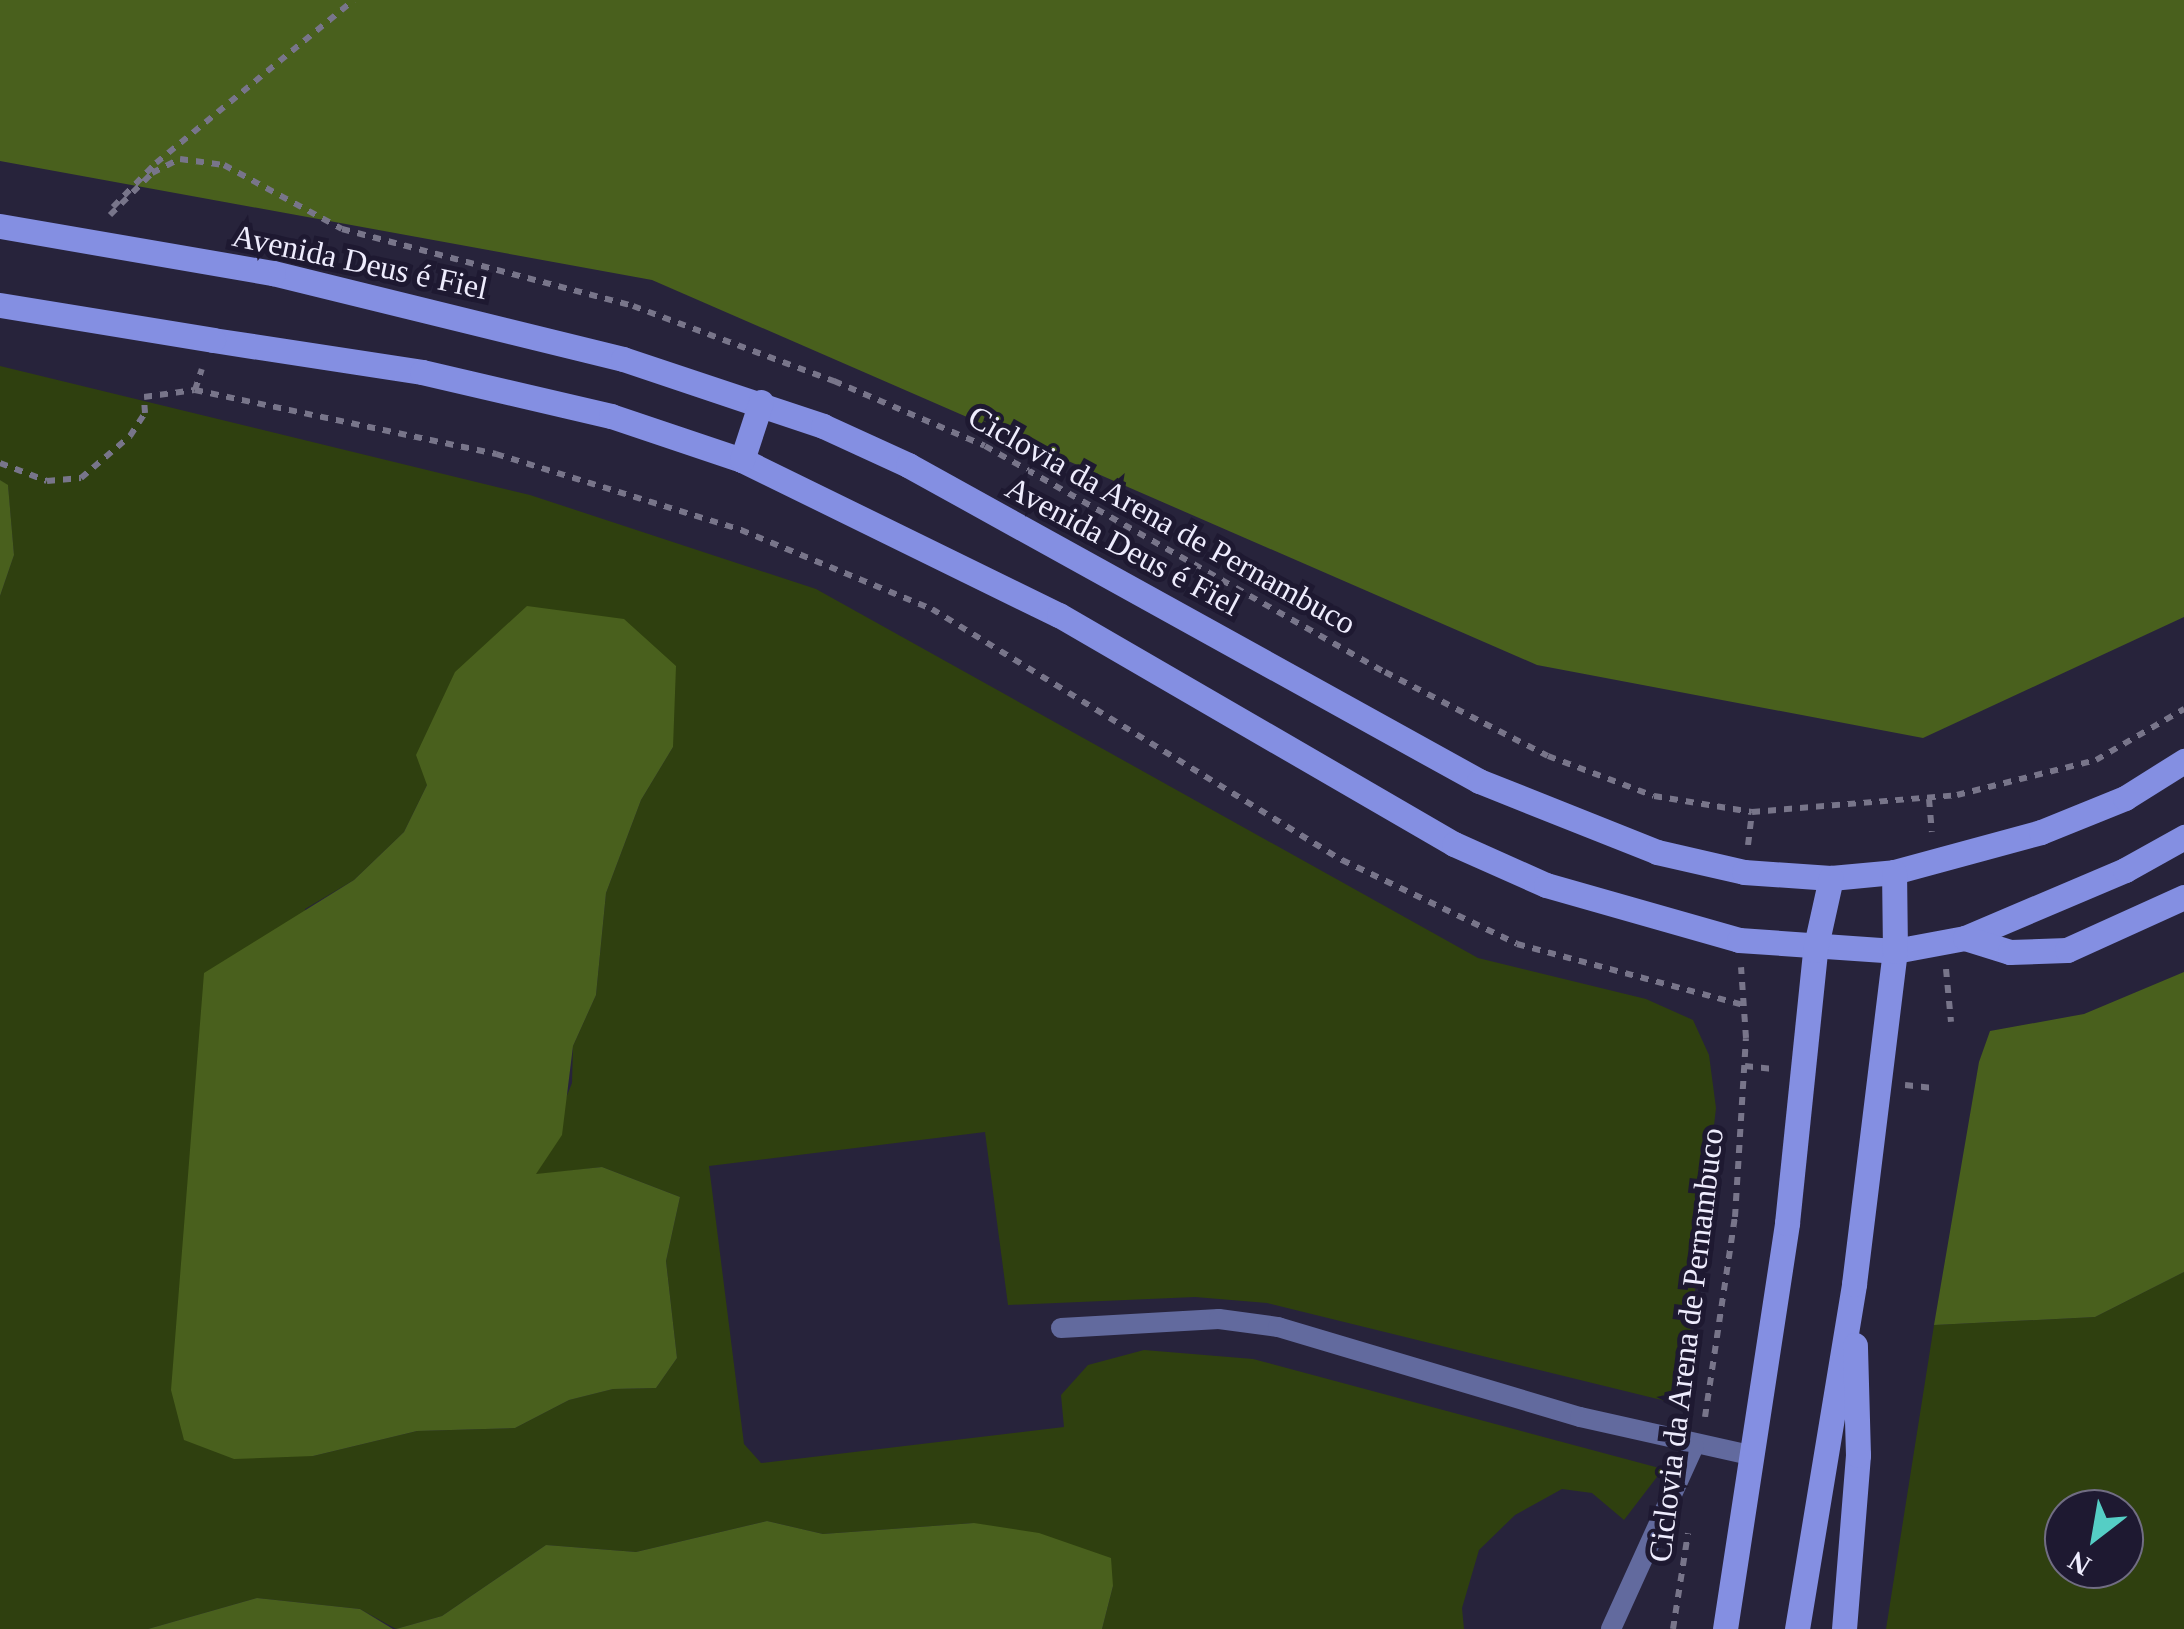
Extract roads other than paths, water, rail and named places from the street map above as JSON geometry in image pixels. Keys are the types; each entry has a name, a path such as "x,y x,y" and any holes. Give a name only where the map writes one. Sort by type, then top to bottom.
{"main road":[{"name":"Avenida Deus é Fiel","path":"0,226 273,272 496,325 761,402 908,465 1510,795 1657,852 1744,872 1831,878 1894,872 2041,832 2125,798 2184,761"},
{"path":"0,304 422,372 611,416 742,460 1059,615 1469,851 1546,885 1648,916 1815,950 1895,951 1965,938 2126,870 2184,837"},
{"path":"742,460 761,402"},
{"path":"1797,1629 1854,1284 1895,951 1894,872"},
{"path":"1725,1629 1805,1072 1815,950 1831,878"},
{"path":"1965,938 2010,952 2067,950 2184,898"},
{"path":"1844,1629 1858,1455 1854,1284"}],"lane":[{"path":"1061,1328 1218,1319 1278,1328 1697,1447 1750,1455"},
{"path":"1611,1629 1697,1447"}]}
